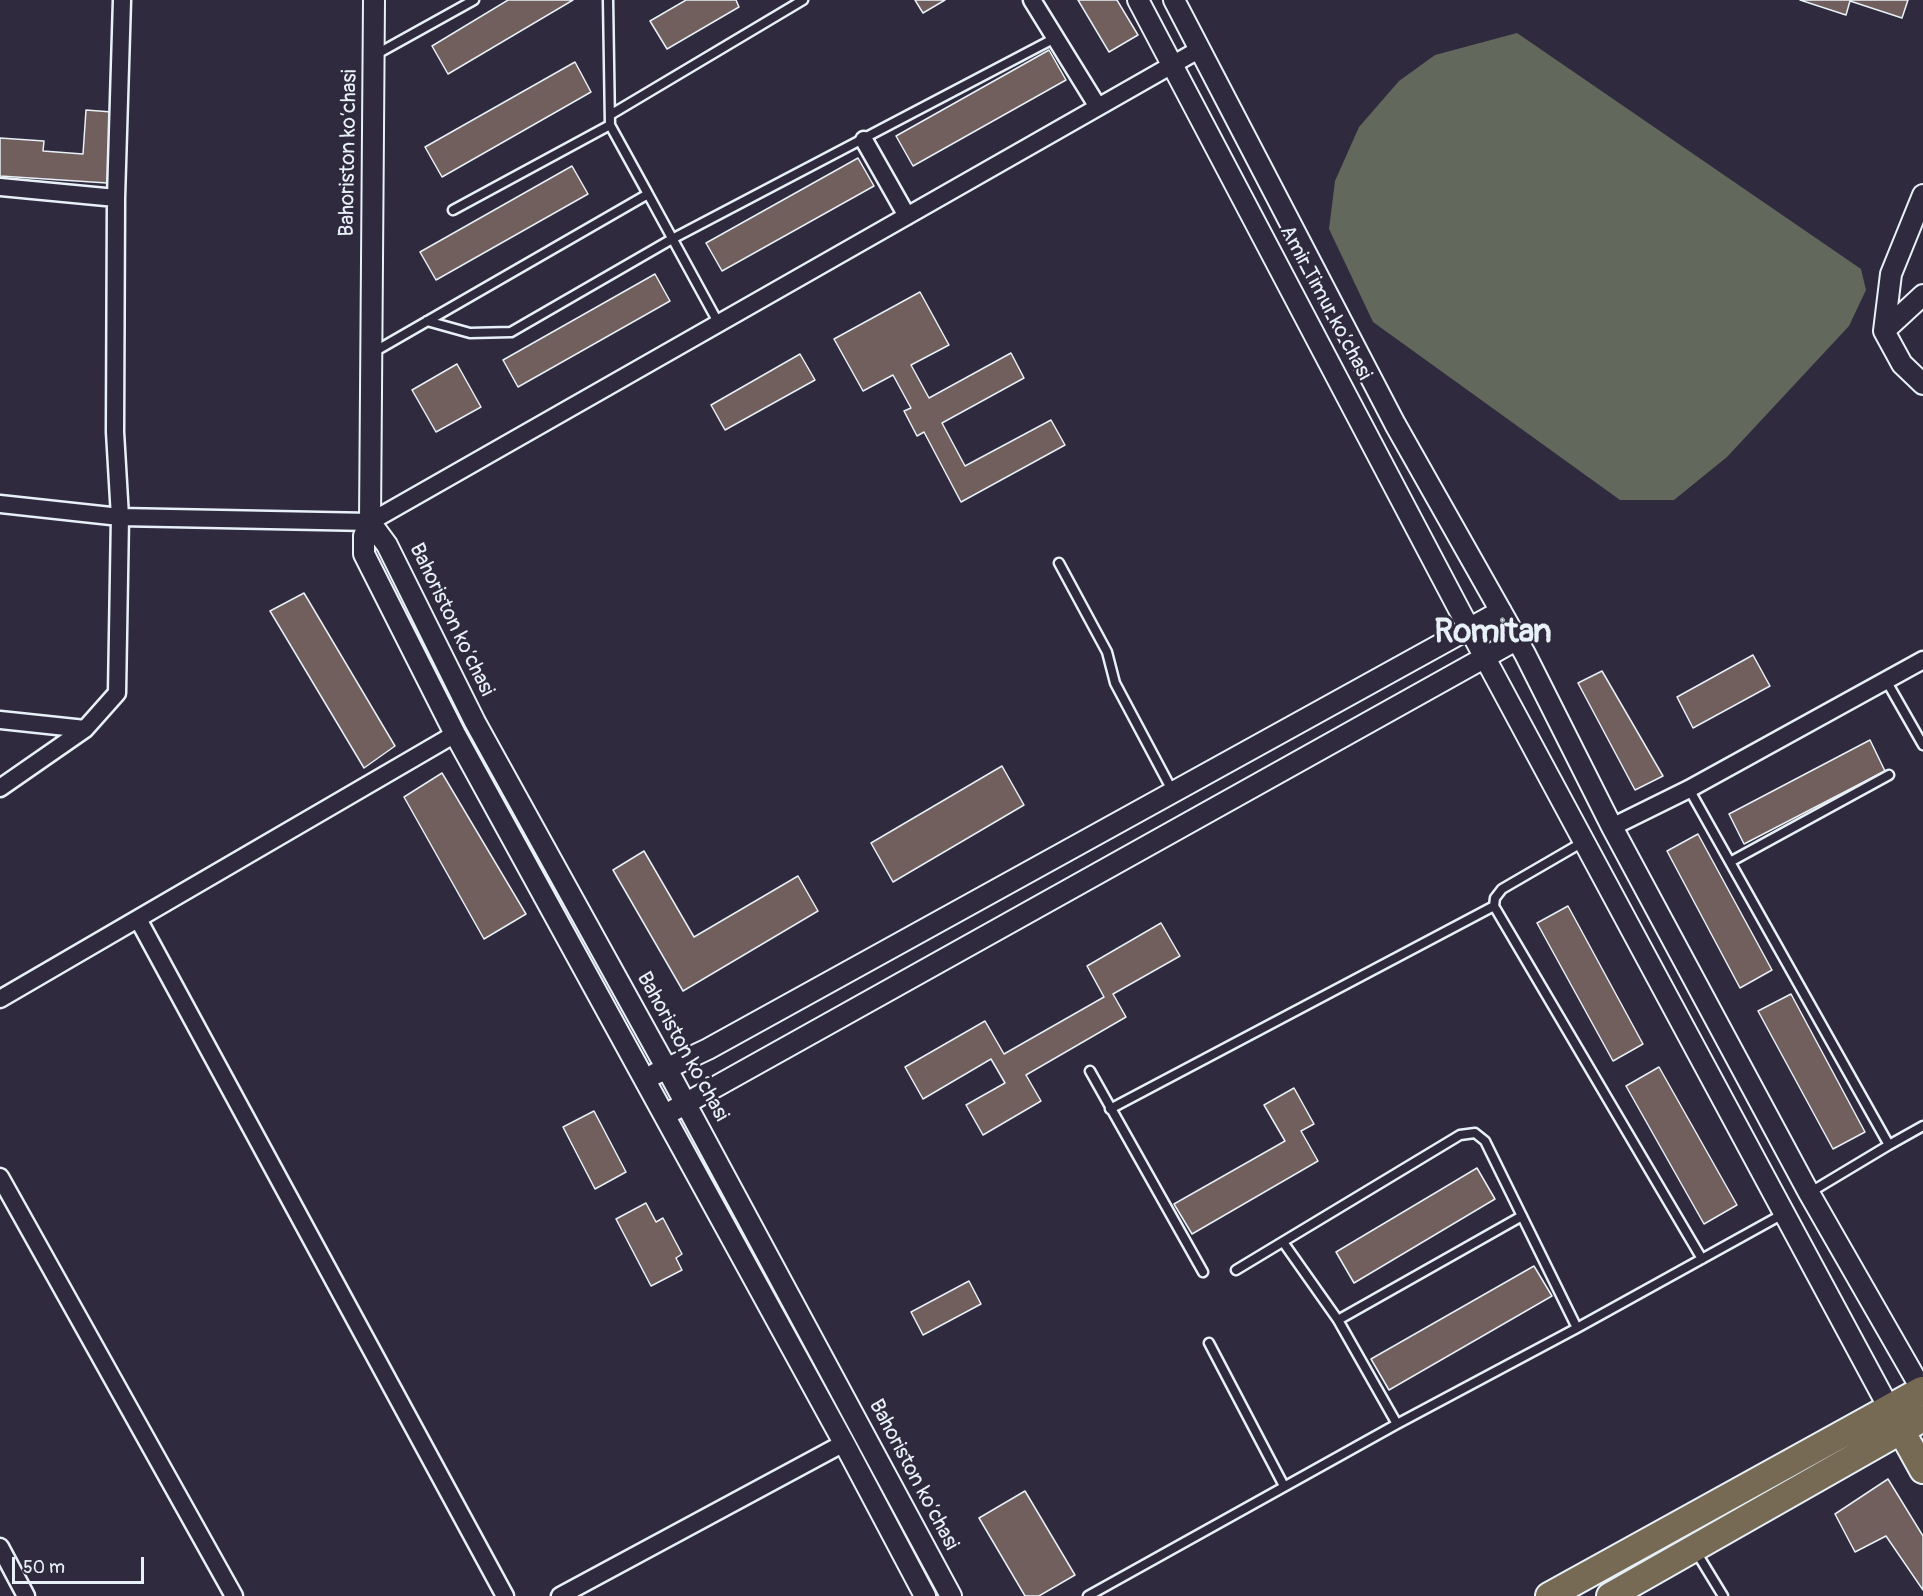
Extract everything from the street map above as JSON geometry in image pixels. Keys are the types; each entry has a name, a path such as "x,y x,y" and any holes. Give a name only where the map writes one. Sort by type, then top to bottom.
{"main road":[{"path":"1610,1596 1695,1550 1894,1419 1923,1391"},
{"path":"1549,1596 1894,1419 1923,1418"},
{"path":"1894,1419 1923,1470"}],"street":[{"path":"0,788 86,729 117,693 120,517 115,432 116,198 122,0"},
{"name":"Bahoriston ko‘chasi","path":"374,0 370,522 364,536 364,554 455,734 844,1443 924,1596"},
{"path":"1032,0 1098,107"},
{"name":"Amir Timur ko‘chasi","path":"1138,0 1583,842 1894,1419"},
{"name":"Amir Timur ko‘chasi","path":"1174,0 1395,424 1501,610 1612,827 1809,1193 1923,1391"},
{"path":"0,504 120,517 370,522 1200,49"},
{"path":"864,140 906,216"},
{"path":"0,187 116,198"},
{"path":"1923,195 1891,274 1884,331 1902,364 1923,384"},
{"path":"1884,331 1923,295"},
{"name":"Bahoriston ko‘chasi","path":"370,522 387,545 475,722 667,1069 951,1596"},
{"path":"645,1079 708,1048 1501,610"},
{"path":"664,1115 1516,640"},
{"path":"1583,842 1689,789 1887,682 1923,660"},
{"path":"0,720 86,729"},
{"path":"0,999 455,734"},
{"path":"138,919 505,1596"},
{"path":"0,1177 234,1596"},
{"path":"560,1596 844,1443"},
{"path":"0,1547 26,1596"}],"lane":[{"path":"374,55 474,0"},
{"path":"608,0 610,126 719,324"},
{"path":"610,115 803,0"},
{"path":"427,321 470,333 511,332 672,239 1055,38"},
{"path":"453,210 610,126"},
{"path":"371,354 648,194"},
{"path":"1059,563 1107,652 1115,683 1174,792"},
{"path":"1887,682 1923,745"},
{"path":"1730,862 1889,775"},
{"path":"1689,789 1889,1145"},
{"path":"1583,842 1502,889 1494,898 1494,906 1702,1259"},
{"path":"1110,1109 1494,906"},
{"path":"1090,1071 1203,1272"},
{"path":"1809,1193 1923,1126"},
{"path":"1236,1270 1460,1135 1475,1133 1485,1141 1577,1328"},
{"path":"1088,1596 1396,1424 1577,1328 1783,1214"},
{"path":"1338,1320 1522,1216"},
{"path":"1282,1242 1338,1320 1396,1424"},
{"path":"1209,1343 1284,1486"},
{"path":"1695,1550 1723,1596"}],"green space":[{"path":"1517,33 1861,269 1866,290 1849,326 1727,457 1674,500 1620,500 1373,322 1329,229 1335,181 1359,127 1399,81 1435,55"}],"building":[{"path":"508,0 573,0 448,74 432,46"},
{"path":"686,0 736,0 739,7 667,49 650,21"},
{"path":"915,0 945,0 923,13"},
{"path":"1078,0 1117,0 1138,35 1109,52"},
{"path":"1800,0 1908,0 1902,18 1850,1 1846,15"},
{"path":"1049,50 1066,80 913,166 896,136"},
{"path":"575,62 591,92 442,177 425,147"},
{"path":"86,110 112,112 107,183 0,176 0,138 44,141 43,151 83,154"},
{"path":"858,158 874,186 722,271 706,243"},
{"path":"572,166 588,194 436,280 420,252"},
{"path":"655,274 670,301 518,387 503,360"},
{"path":"920,292 949,345 911,365 929,398 1011,353 1024,378 942,423 965,466 1051,420 1065,445 961,502 924,432 917,436 904,411 911,408 893,375 863,391 834,339"},
{"path":"800,354 815,380 725,430 711,405"},
{"path":"457,364 481,407 436,432 412,390"},
{"path":"304,593 395,746 364,768 270,611"},
{"path":"1753,655 1770,686 1693,728 1677,697"},
{"path":"1602,671 1663,776 1635,790 1578,683"},
{"path":"1870,740 1885,771 1744,844 1729,814"},
{"path":"1002,766 1024,805 893,882 871,843"},
{"path":"442,773 526,914 484,939 404,797"},
{"path":"1698,834 1772,970 1740,988 1667,851"},
{"path":"644,851 694,937 798,876 818,911 683,991 613,870"},
{"path":"1568,906 1643,1044 1613,1061 1537,923"},
{"path":"1161,923 1180,956 1113,994 1126,1017 1026,1075 1041,1101 983,1135 966,1105 1005,1083 991,1059 923,1099 905,1067 985,1021 1004,1054 1104,997 1087,966"},
{"path":"1791,994 1865,1132 1833,1149 1758,1011"},
{"path":"1659,1067 1737,1205 1704,1224 1626,1086"},
{"path":"1294,1088 1314,1124 1301,1131 1318,1161 1192,1234 1174,1204 1285,1141 1264,1105"},
{"path":"594,1111 626,1172 595,1189 563,1127"},
{"path":"1477,1168 1495,1199 1354,1283 1336,1252"},
{"path":"646,1203 656,1222 663,1218 682,1254 676,1258 682,1270 651,1286 616,1219"},
{"path":"1534,1266 1552,1296 1389,1390 1371,1359"},
{"path":"969,1281 981,1304 923,1335 911,1312"},
{"path":"1888,1479 1923,1536 1923,1590 1886,1536 1855,1552 1835,1514"},
{"path":"1025,1491 1075,1575 1039,1596 1025,1596 979,1518"}],"district":[{"name":"Romitan","path":"1493,634"}]}
